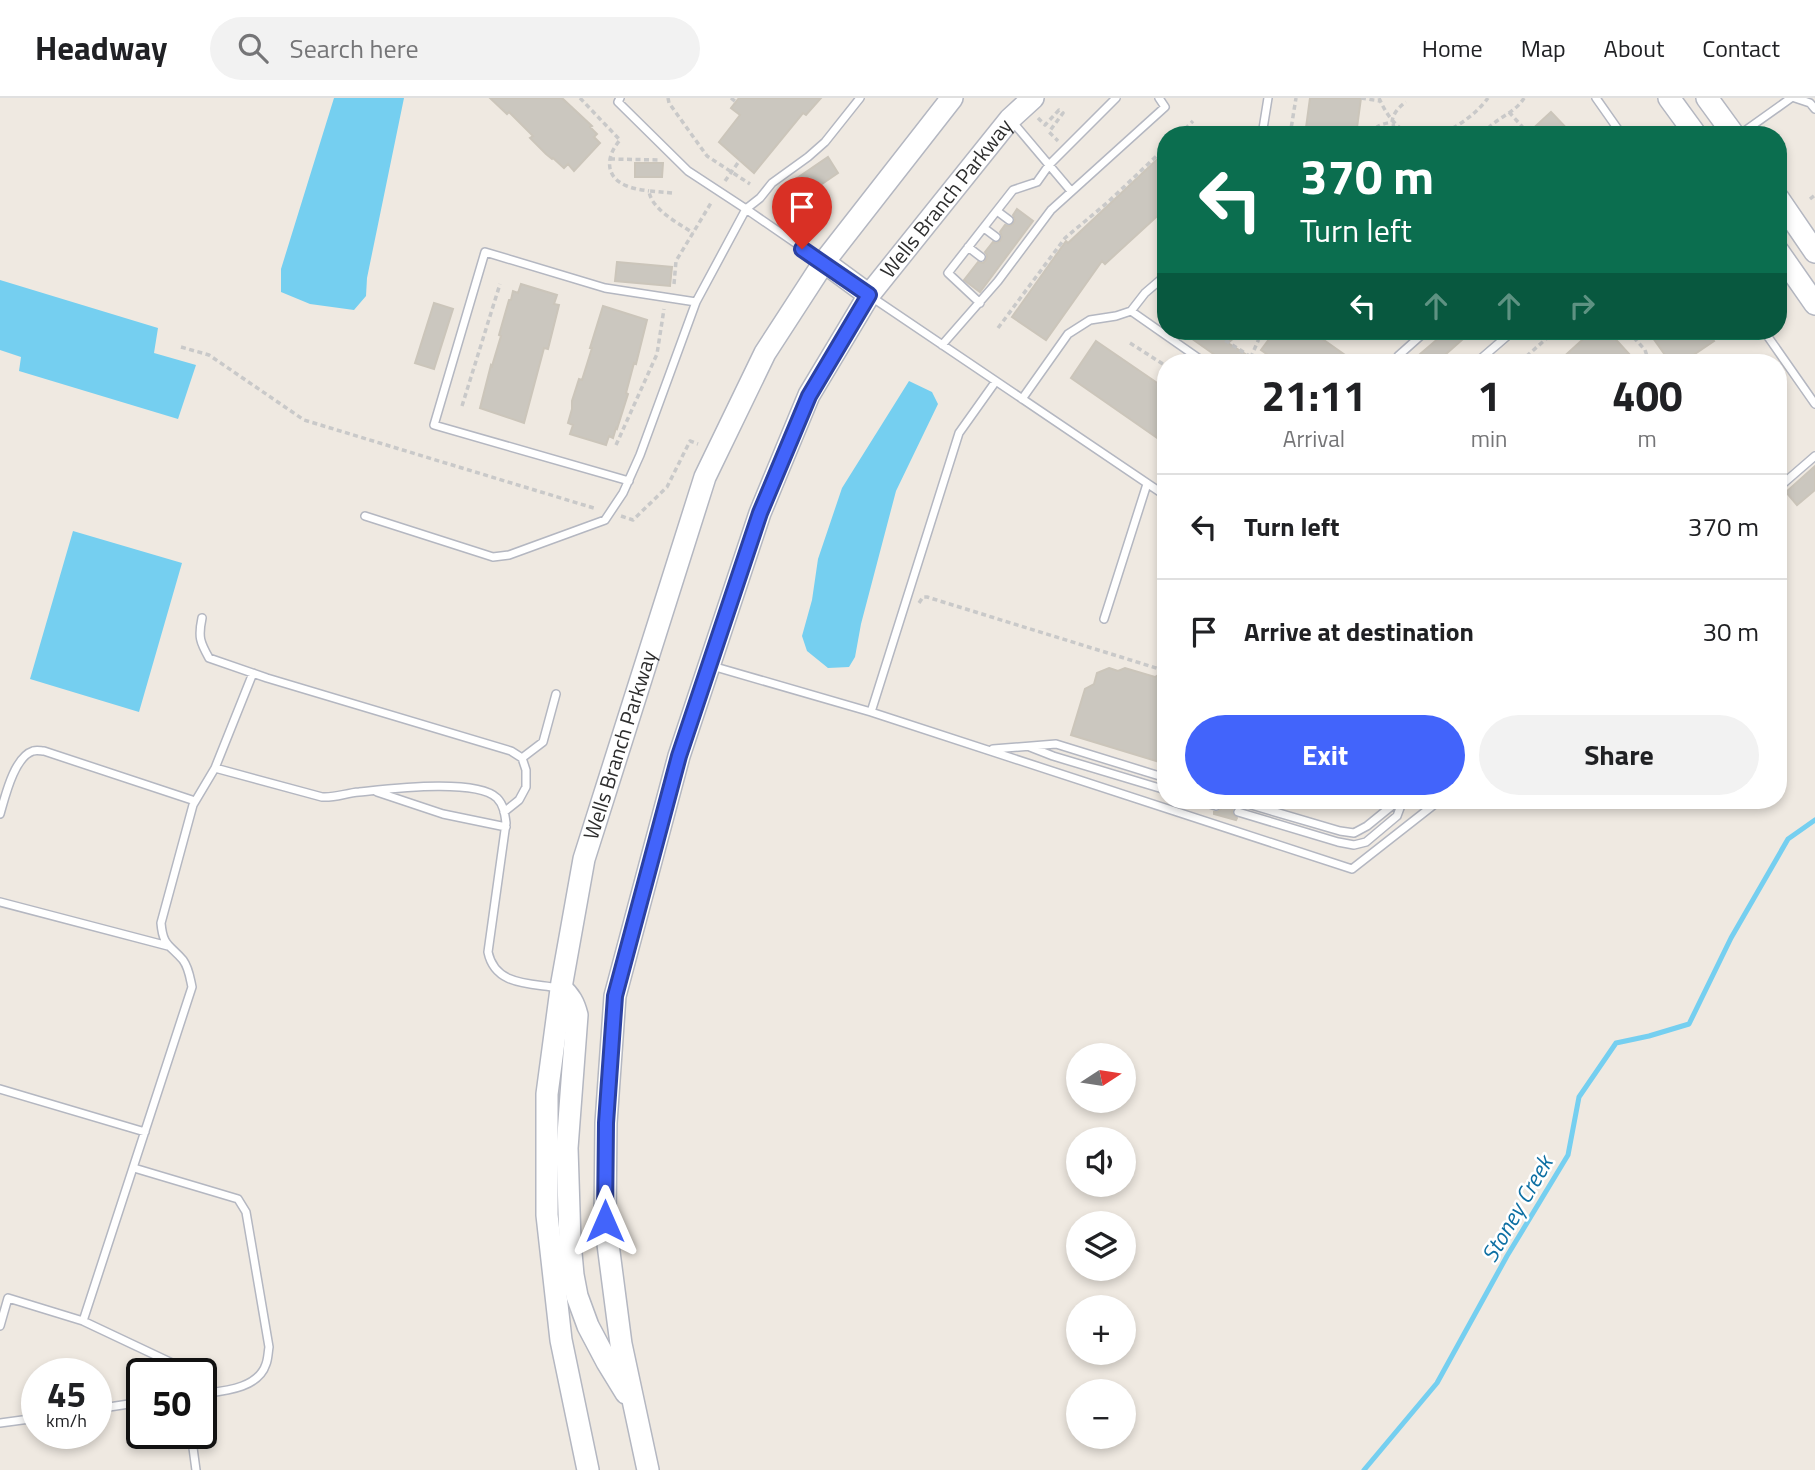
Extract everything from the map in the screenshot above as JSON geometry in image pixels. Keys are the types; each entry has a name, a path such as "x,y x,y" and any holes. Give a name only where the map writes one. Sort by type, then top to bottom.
{"main road":[{"name":"Wells Branch Parkway","path":"588,1470 561,1340 547,1215 547,1094 561,988 584,859 705,477 765,353 824,262 952,98"},
{"path":"1670,98 1690,126"},
{"path":"1707,98 1729,126"},
{"name":"Wells Branch Parkway","path":"648,1470 621,1344 605,1221 606,1123 615,996 679,756 760,513 809,396 869,295 1010,119 1036,108"},
{"path":"1787,211 1815,251"},
{"path":"824,262 869,295"},
{"path":"1787,264 1815,304"},
{"path":"561,988 569,995 577,1015 567,1148 570,1242 577,1296 600,1350 634,1407"}],"lane":[{"path":"365,516 493,557 509,555 605,520 623,493 640,455 696,302 746,209 760,198 772,183 825,142 860,98"},
{"path":"980,303 948,273 1013,190 1037,182 1049,165 1116,98"},
{"path":"942,345 980,303 1015,251 1051,209 1165,107 1158,98"},
{"path":"1263,126 1268,98"},
{"path":"1596,98 1616,126"},
{"path":"1750,126 1793,98 1810,103 1815,109"},
{"path":"618,99 688,171 824,262"},
{"path":"1010,119 1072,191"},
{"path":"997,211 1009,220"},
{"path":"984,228 996,237"},
{"path":"968,247 981,257"},
{"path":"629,481 434,425 485,252 605,288 696,302"},
{"path":"1022,399 1068,334 1090,320 1131,311 1157,283"},
{"path":"869,295 1157,490"},
{"path":"1131,311 1157,329"},
{"path":"1173,340 1193,354"},
{"path":"1400,354 1416,340"},
{"path":"1486,354 1503,340"},
{"path":"1787,365 1815,404"},
{"path":"871,712 960,433 996,381"},
{"path":"1787,480 1815,456"},
{"path":"1104,618 1147,484"},
{"path":"202,618 198,633 209,658 511,751 522,758 526,770 526,787 519,800 504,812"},
{"path":"709,665 871,712 1157,805"},
{"path":"83,1321 192,987 184,961 168,946 162,936 161,922 193,805 215,768 253,673"},
{"path":"522,758 543,742 556,694"},
{"path":"989,749 1056,744 1157,775"},
{"path":"1027,746 1157,787"},
{"path":"0,814 9,782 22,759 33,751 44,751 195,801"},
{"path":"215,768 322,797 449,785 475,788 489,793 498,799 504,812 506,827 488,952 490,961 501,975 514,981 561,988"},
{"path":"373,791 443,814 506,827"},
{"path":"1170,809 1352,869 1429,809"},
{"path":"1265,809 1354,833 1389,809"},
{"path":"1238,812 1354,845 1366,842 1397,816 1399,809"},
{"path":"0,902 168,946"},
{"path":"0,1089 145,1132"},
{"path":"134,1168 238,1199 246,1212 269,1347 266,1365 257,1379 217,1392"},
{"path":"0,1294 83,1321 161,1358"},
{"path":"0,1326 8,1298"},
{"path":"0,1423 21,1420"},
{"path":"193,1449 196,1470"}],"path":[{"path":"580,98 620,140 612,149 609,164 619,182 628,187 672,193"},
{"path":"668,98 668,103 707,156 750,184"},
{"path":"1291,126 1296,98"},
{"path":"1361,98 1379,99 1393,126"},
{"path":"1457,126 1469,118 1486,98"},
{"path":"1489,126 1509,113 1524,98"},
{"path":"1392,122 1398,109 1406,102"},
{"path":"1036,108 1045,125 1059,110 1063,113 1049,132 1061,144"},
{"path":"1509,113 1521,126"},
{"path":"1188,126 1193,121"},
{"path":"1379,126 1392,122"},
{"path":"1392,122 1396,126"},
{"path":"998,328 1065,238 1157,156"},
{"path":"610,159 660,160"},
{"path":"724,183 740,160"},
{"path":"649,191 654,206 693,233"},
{"path":"776,201 790,210 819,192 824,196 810,224 817,229"},
{"path":"1810,199 1815,195"},
{"path":"674,284 676,261 711,203"},
{"path":"462,406 500,284"},
{"path":"616,445 657,354 664,309"},
{"path":"1225,340 1246,354"},
{"path":"1529,354 1545,340"},
{"path":"1130,343 1157,360"},
{"path":"181,347 209,355 304,420 633,520 667,487 690,441 698,444"},
{"path":"916,611 920,600 927,597 1157,668"}],"water":[{"path":"334,98 404,98 367,278 366,296 354,310 310,304 281,292 281,269"},
{"path":"0,280 158,328 154,353 196,365 178,419 19,371 21,357 0,350"},
{"path":"909,381 932,392 938,404 896,491 855,657 849,667 828,668 807,651 802,636 812,600 818,559 842,488"},
{"path":"73,531 182,563 139,712 30,679"}],"building":[{"path":"490,98 562,98 592,126 590,127 597,134 594,137 600,143 574,171 568,164 564,168 530,138 533,136 509,112 507,114"},
{"path":"739,98 821,98 806,115 803,113 754,173 719,142 740,115 731,108"},
{"path":"1310,98 1361,98 1357,126 1306,126"},
{"path":"1551,112 1564,126 1536,126"},
{"path":"828,157 838,173 791,205 781,189"},
{"path":"1157,159 1157,216 1105,264 1102,261 1046,340 1012,317 1066,241 1068,243"},
{"path":"635,163 663,163 662,177 635,177"},
{"path":"1017,209 1033,221 980,292 964,280 978,262 983,263 986,260 985,252 993,242 1000,241 1000,232 1005,225 1013,224 1013,215"},
{"path":"617,262 672,267 670,286 615,281"},
{"path":"521,284 557,295 554,304 559,305 548,349 544,348 524,423 480,408 509,300 513,291 518,293"},
{"path":"434,303 453,309 434,369 415,363"},
{"path":"603,306 647,320 617,429 613,438 609,436 606,445 570,434 573,425 568,423 572,401 579,379 582,380"},
{"path":"1194,340 1232,340 1228,343 1245,354 1214,354"},
{"path":"1268,340 1324,340 1344,354 1267,354 1261,350"},
{"path":"1436,340 1462,340 1446,354 1420,354"},
{"path":"1582,340 1616,340 1629,354 1567,354"},
{"path":"1654,340 1714,341 1695,354 1664,354"},
{"path":"1096,341 1157,383 1157,438 1071,378"},
{"path":"1815,466 1815,490 1797,505 1787,491"},
{"path":"1109,668 1118,671 1125,668 1157,676 1157,761 1071,735 1085,689 1094,684 1097,673"},
{"path":"1221,809 1233,809 1232,813 1237,818 1236,820 1214,814"}],"waterway":[{"name":"Stoney Creek","path":"1364,1470 1437,1383 1507,1256 1568,1155 1579,1097 1616,1043 1689,1024 1731,938 1788,839 1815,820"}],"route":[{"path":"605,1221 606,1123 615,996 679,756 760,513 809,396 869,295 802,249"}]}
